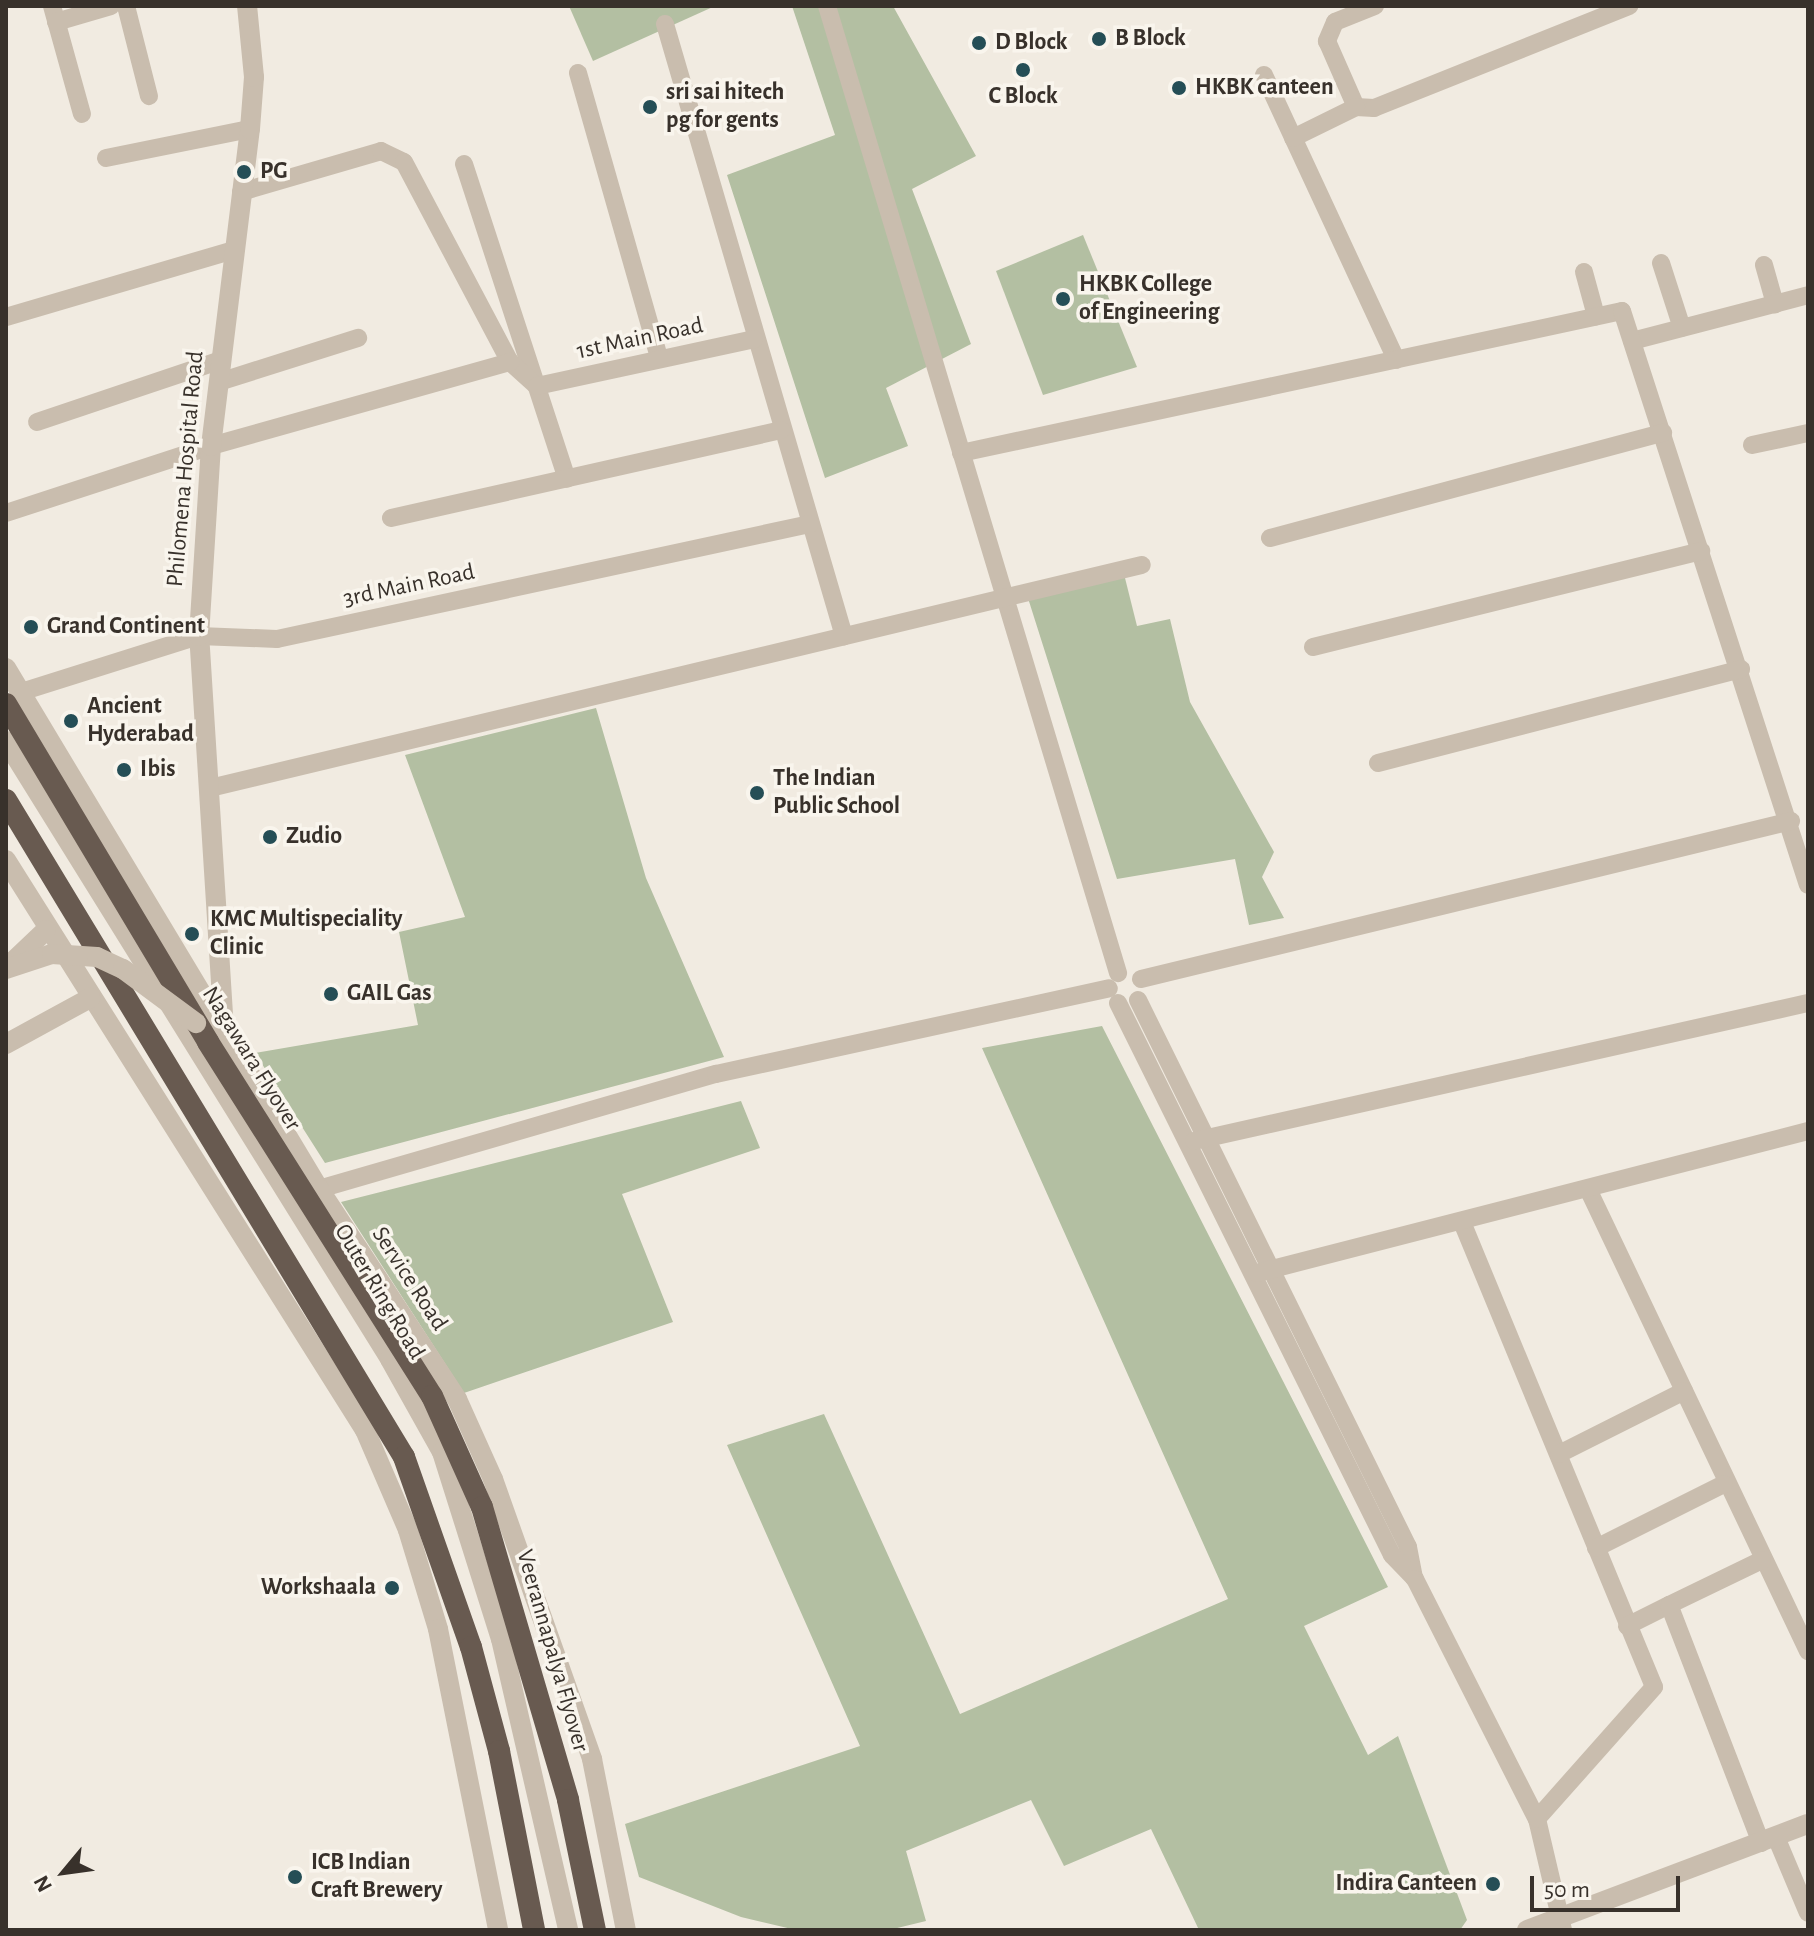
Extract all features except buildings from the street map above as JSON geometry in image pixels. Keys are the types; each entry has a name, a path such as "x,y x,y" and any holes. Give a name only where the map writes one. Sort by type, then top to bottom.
{"highway":[{"name":"Nagawara Flyover","path":"14,698 196,1023 432,1396"},
{"path":"6,800 388,1427 420,1497 499,1751 534,1930"},
{"name":"Veerannapalya Flyover","path":"432,1396 482,1507 568,1800 595,1930"}],"street":[{"path":"82,114 54,14 111,6"},
{"path":"126,6 149,96"},
{"name":"Philomena Hospital Road","path":"225,1035 199,636 211,446 254,77 247,6"},
{"path":"827,6 961,453 1115,988 1261,1272 1408,1547 1415,1579 1537,1819 1563,1925"},
{"path":"1356,107 1327,41 1335,22 1375,6"},
{"path":"1293,138 1356,107 1374,108 1629,6"},
{"path":"665,24 754,339 844,636"},
{"path":"578,73 659,358"},
{"path":"1264,75 1396,360"},
{"path":"106,158 250,129"},
{"path":"241,192 381,151 404,162 510,362 537,386"},
{"path":"464,164 567,479"},
{"path":"6,317 234,250"},
{"path":"1661,263 1682,328"},
{"path":"1764,265 1775,304"},
{"path":"1584,272 1596,316"},
{"path":"1632,341 1808,295"},
{"path":"961,453 1622,311 1791,821 1803,845 1808,885"},
{"path":"219,382 358,338"},
{"name":"1st Main Road","path":"537,386 754,339"},
{"path":"37,422 221,360"},
{"path":"6,513 211,446 510,362"},
{"path":"391,518 781,430"},
{"path":"1270,538 1663,433"},
{"path":"1752,445 1808,433"},
{"name":"3rd Main Road","path":"14,698 199,636 277,639 810,524"},
{"path":"1313,647 1701,551"},
{"path":"210,788 1001,596 1142,565"},
{"name":"Service Road","path":"6,668 14,698 319,1189 457,1399 493,1479 592,1759 626,1930"},
{"path":"1378,763 1741,669"},
{"name":"Outer Ring Road","path":"6,741 390,1359 442,1452 480,1561 529,1751 568,1930"},
{"path":"1115,988 1128,971 1141,979 1791,821"},
{"path":"6,860 46,930 365,1430 408,1530 438,1629 498,1930"},
{"path":"6,968 46,930"},
{"path":"6,968 52,954 97,957 123,969 196,1023"},
{"path":"1141,979 1138,1000 1195,1140"},
{"path":"319,1189 716,1074 1115,988 1138,1000"},
{"path":"6,1044 90,998"},
{"path":"1195,1140 1808,1003"},
{"path":"1261,1272 1808,1131"},
{"path":"1588,1189 1684,1391 1724,1484 1808,1651"},
{"path":"1462,1222 1654,1687 1537,1819"},
{"path":"1559,1454 1684,1391"},
{"path":"1596,1548 1724,1484"},
{"path":"1627,1626 1762,1560"},
{"path":"1669,1605 1768,1840 1808,1913"},
{"path":"1527,1930 1563,1925 1808,1824"}],"green space":[{"path":"569,6 715,6 593,61"},
{"path":"792,6 893,6 976,156 912,189 971,344 886,388 908,446 825,478 727,175 835,135"},
{"path":"1083,235 1137,367 1043,395 996,271"},
{"path":"1123,570 1137,626 1170,619 1190,702 1274,852 1262,877 1284,918 1249,925 1235,859 1117,879 1027,595"},
{"path":"596,708 646,878 724,1057 325,1163 255,1053 418,1025 399,932 465,917 405,755"},
{"path":"1102,1026 1388,1587 1304,1626 1368,1755 1398,1736 1467,1920 1460,1930 1199,1930 1151,1829 1064,1866 1031,1800 906,1851 926,1921 889,1930 796,1930 741,1917 639,1877 625,1824 860,1746 727,1445 824,1414 960,1714 1228,1599 982,1048"},
{"path":"741,1101 760,1148 622,1194 673,1322 464,1393 341,1202"}],"place":[{"name":"B Block","path":"1099,39"},
{"name":"D Block","path":"979,43"},
{"name":"C Block","path":"1023,70"},
{"name":"HKBK canteen","path":"1179,88"},
{"name":"sri sai hitech pg for gents","path":"650,107"},
{"name":"PG","path":"244,172"},
{"name":"HKBK College of Engineering","path":"1063,299"},
{"name":"Grand Continent","path":"31,627"},
{"name":"Ancient Hyderabad","path":"71,721"},
{"name":"Ibis","path":"124,770"},
{"name":"The Indian Public School","path":"757,793"},
{"name":"Zudio","path":"270,837"},
{"name":"KMC Multispeciality Clinic","path":"192,934"},
{"name":"GAIL Gas","path":"331,994"},
{"name":"Workshaala","path":"392,1588"},
{"name":"ICB Indian Craft Brewery","path":"295,1877"},
{"name":"Indira Canteen","path":"1493,1884"}]}
